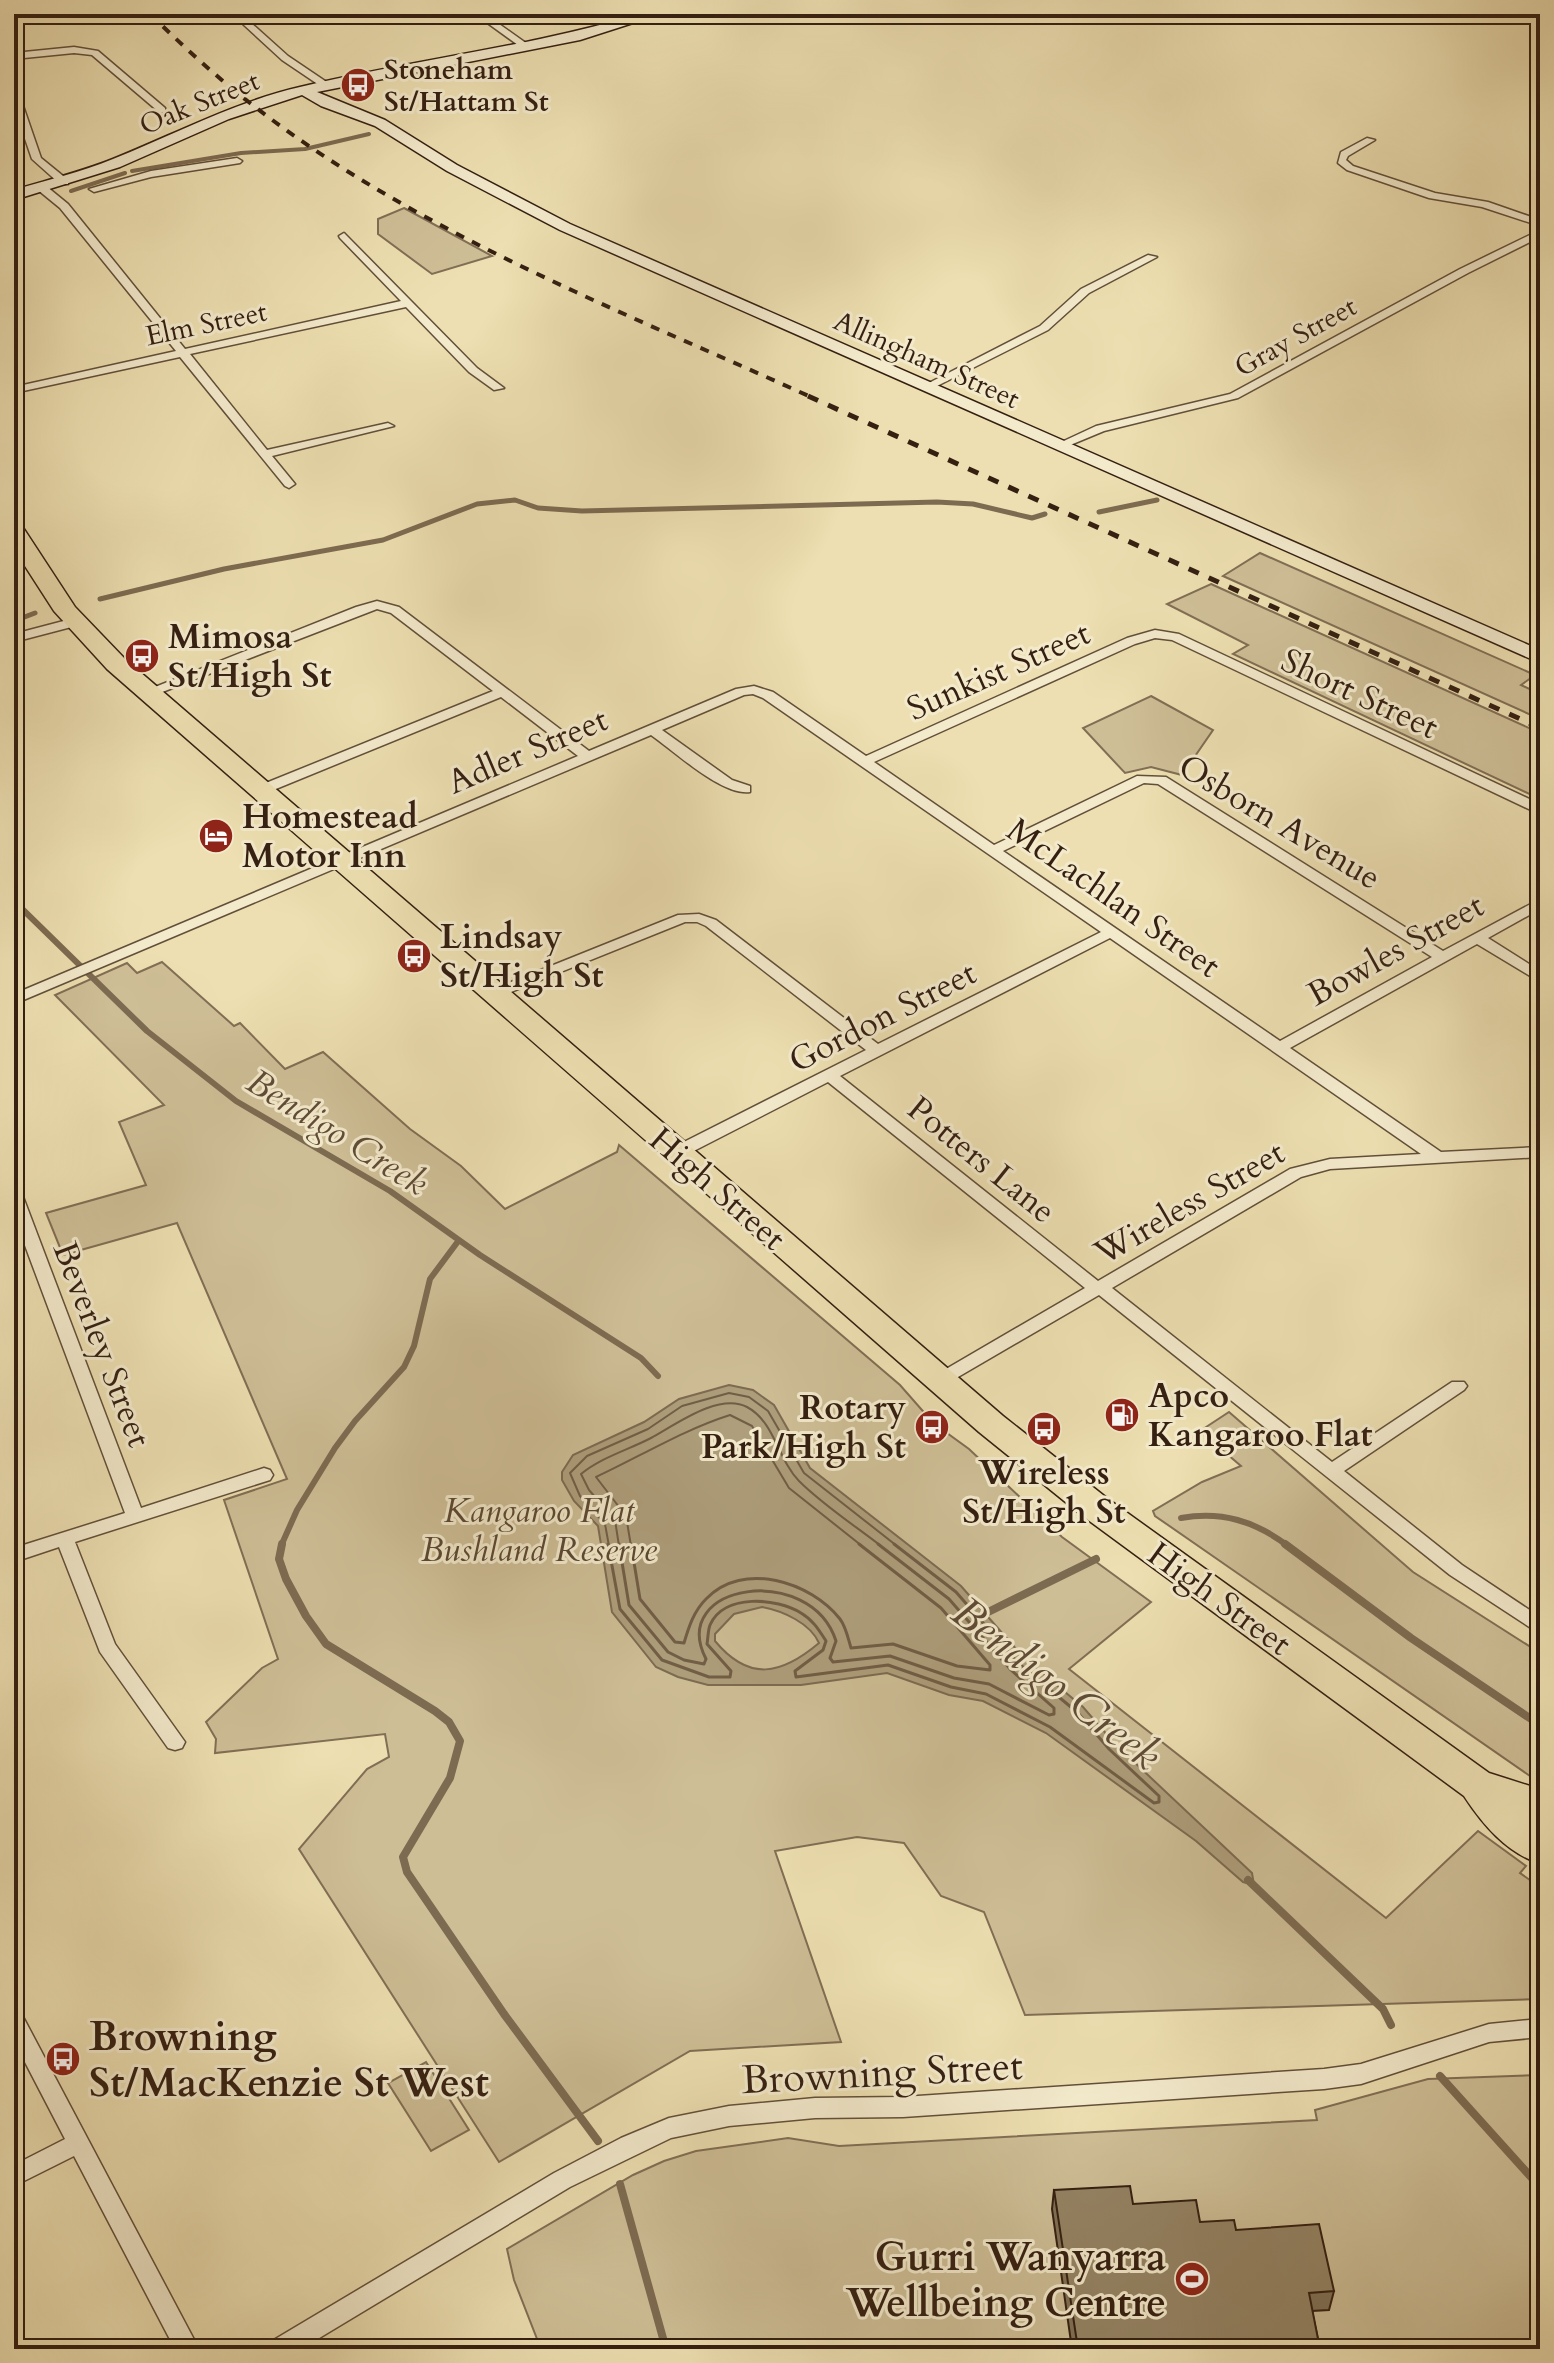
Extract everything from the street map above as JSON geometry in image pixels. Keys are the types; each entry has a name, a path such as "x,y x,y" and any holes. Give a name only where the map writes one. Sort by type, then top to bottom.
{"highway":[{"name":"High Street","path":"14,531 75,622 147,693 940,1380 1096,1508 1477,1785 1517,1797 1540,1813"},
{"name":"High Street","path":"1477,1785 1497,1816 1540,1848"}],"street":[{"path":"236,14 285,58 325,85"},
{"path":"479,14 525,46"},
{"name":"Oak Street","path":"14,195 115,164 234,112 303,90 597,32 654,14"},
{"path":"14,56 74,50 95,53 162,110"},
{"name":"Allingham Street","path":"303,90 333,106 380,123 452,168 547,219 1540,657"},
{"path":"14,94 37,159 64,182"},
{"path":"1370,140 1344,154 1343,164 1433,196 1484,204 1540,223"},
{"path":"94,189 139,177 237,161"},
{"name":"Oak Street","path":"115,164 139,177"},
{"path":"42,188 64,206 289,484"},
{"name":"Gray Street","path":"1059,446 1093,431 1196,408 1234,396 1540,233"},
{"path":"344,236 473,370 498,388"},
{"path":"927,387 1044,328 1085,291 1152,257"},
{"name":"Elm Street","path":"14,390 408,303"},
{"path":"264,454 388,426"},
{"path":"147,693 360,610 383,606 395,610 588,757"},
{"path":"14,638 75,622"},
{"name":"Sunkist Street","path":"866,761 1131,641 1155,634"},
{"name":"Short Street","path":"1155,634 1175,637 1540,809"},
{"name":"McLachlan Street","path":"754,690 768,695 866,761 1438,1158"},
{"name":"Adler Street","path":"14,999 652,729 741,692 754,690"},
{"path":"261,790 502,692"},
{"path":"652,729 727,783 745,789"},
{"name":"Osborn Avenue","path":"994,850 1142,779 1161,780 1443,957"},
{"name":"Bowles Street","path":"1279,1048 1540,903"},
{"path":"496,993 683,918 699,918 711,923 878,1052"},
{"name":"Gordon Street","path":"678,1152 1112,932"},
{"path":"1478,938 1540,977"},
{"name":"Potters Lane","path":"830,1076 1456,1570 1540,1627"},
{"name":"Wireless Street","path":"940,1380 1296,1173 1330,1164 1540,1152"},
{"name":"Beverley Street","path":"14,1194 135,1516"},
{"path":"1331,1471 1458,1386"},
{"path":"14,1555 264,1475"},
{"path":"65,1539 107,1647 175,1742"},
{"path":"14,2020 187,2349"},
{"name":"Browning Street","path":"280,2349 562,2180 629,2145 678,2126 729,2116 815,2108 903,2107 1324,2079 1382,2069 1489,2033 1540,2028"},
{"path":"14,2176 78,2143"}],"green space":[{"path":"404,208 492,256 432,274 378,234 378,219"},
{"path":"1260,553 1535,675 1521,685 1540,694 1540,719 1223,576"},
{"path":"1211,584 1540,733 1540,799 1233,654 1248,645 1167,604"},
{"path":"1151,696 1213,730 1182,775 1151,767 1125,773 1083,728"},
{"name":"Kangaroo Flat Bushland Reserve","path":"162,962 234,1026 240,1023 285,1069 323,1052 410,1129 461,1166 505,1209 617,1152 619,1145 900,1385 929,1418 924,1421 935,1431 940,1428 969,1449 1062,1537 1151,1602 1069,1669 1386,1918 1478,1831 1526,1866 1520,1873 1534,1883 1540,1877 1540,1999 1025,2015 984,1912 941,1896 904,1843 857,1837 775,1851 841,2042 690,2051 499,2162 299,1849 367,1769 389,1757 385,1734 215,1753 216,1739 206,1722 262,1668 278,1659 224,1500 287,1479 177,1223 63,1255 46,1213 146,1185 119,1122 164,1105 55,995 127,963 137,973"},
{"path":"1229,1412 1413,1572 1540,1653 1540,1783 1155,1516 1153,1511 1202,1482 1241,1466 1200,1431"},
{"path":"426,2062 469,2130 431,2151 388,2083"},
{"path":"1540,2075 1540,2349 541,2349 514,2280 507,2249 633,2175 696,2151 788,2138 839,2146 1317,2120 1315,2110 1428,2079"}],"water":[{"path":"729,1385 753,1390 774,1405 810,1468 961,1586 1024,1658 1083,1707 1115,1744 1252,1873 1254,1885 1243,1882 1196,1841 1046,1733 983,1701 949,1695 887,1673 801,1685 708,1685 656,1667 612,1612 598,1526 574,1501 562,1480 562,1472 573,1455 644,1422 679,1399","holes":["762,1607 803,1624 819,1643 792,1662 766,1669 740,1663 715,1641 715,1634 734,1614"]}],"building":[{"name":"Gurri Wanyarra Wellbeing Centre","path":"1130,2186 1133,2204 1196,2200 1200,2222 1234,2220 1236,2230 1319,2224 1334,2291 1309,2293 1320,2349 1078,2349 1054,2190"}],"waterway":[{"path":"132,171 241,153 305,149 369,134"},
{"path":"71,191 125,173"},
{"path":"100,599 224,569 383,540 477,504 515,500 538,508 582,511 937,502 973,504 1032,518 1045,514"},
{"path":"1099,512 1157,500"},
{"path":"14,621 35,613"},
{"name":"Bendigo Creek","path":"14,901 147,1031 236,1101 390,1191 459,1240"},
{"path":"281,1546 297,1510 335,1448 404,1367 414,1346 430,1279 459,1240"},
{"name":"Bendigo Creek","path":"459,1240 641,1358 658,1376"},
{"path":"1181,1518 1210,1516 1238,1520 1263,1530 1288,1546"},
{"path":"282,1544 279,1559 286,1579 326,1644 435,1711 449,1722 460,1741 450,1778 403,1857 407,1872 504,2014 598,2141"},
{"path":"1285,1544 1411,1638 1540,1725"},
{"path":"980,1616 1096,1559"},
{"name":"Bendigo Creek","path":"1248,1880 1383,2009 1391,2025"},
{"name":"Bendigo Creek","path":"1440,2076 1540,2187"},
{"path":"620,2184 666,2349"}],"railway":[{"path":"150,14 198,60 250,103 381,192 522,267 813,398"},
{"path":"808,396 1540,728"}],"place":[{"name":"Stoneham St/Hattam St","path":"358,85"},
{"name":"Mimosa St/High St","path":"142,656"},
{"name":"Homestead Motor Inn","path":"216,836"},
{"name":"Lindsay St/High St","path":"414,956"},
{"name":"Apco Kangaroo Flat","path":"1122,1415"},
{"name":"Rotary Park/High St","path":"932,1427"},
{"name":"Wireless St/High St","path":"1044,1429"},
{"name":"Browning St/MacKenzie St West","path":"63,2059"},
{"name":"Gurri Wanyarra Wellbeing Centre","path":"1192,2279"}]}
